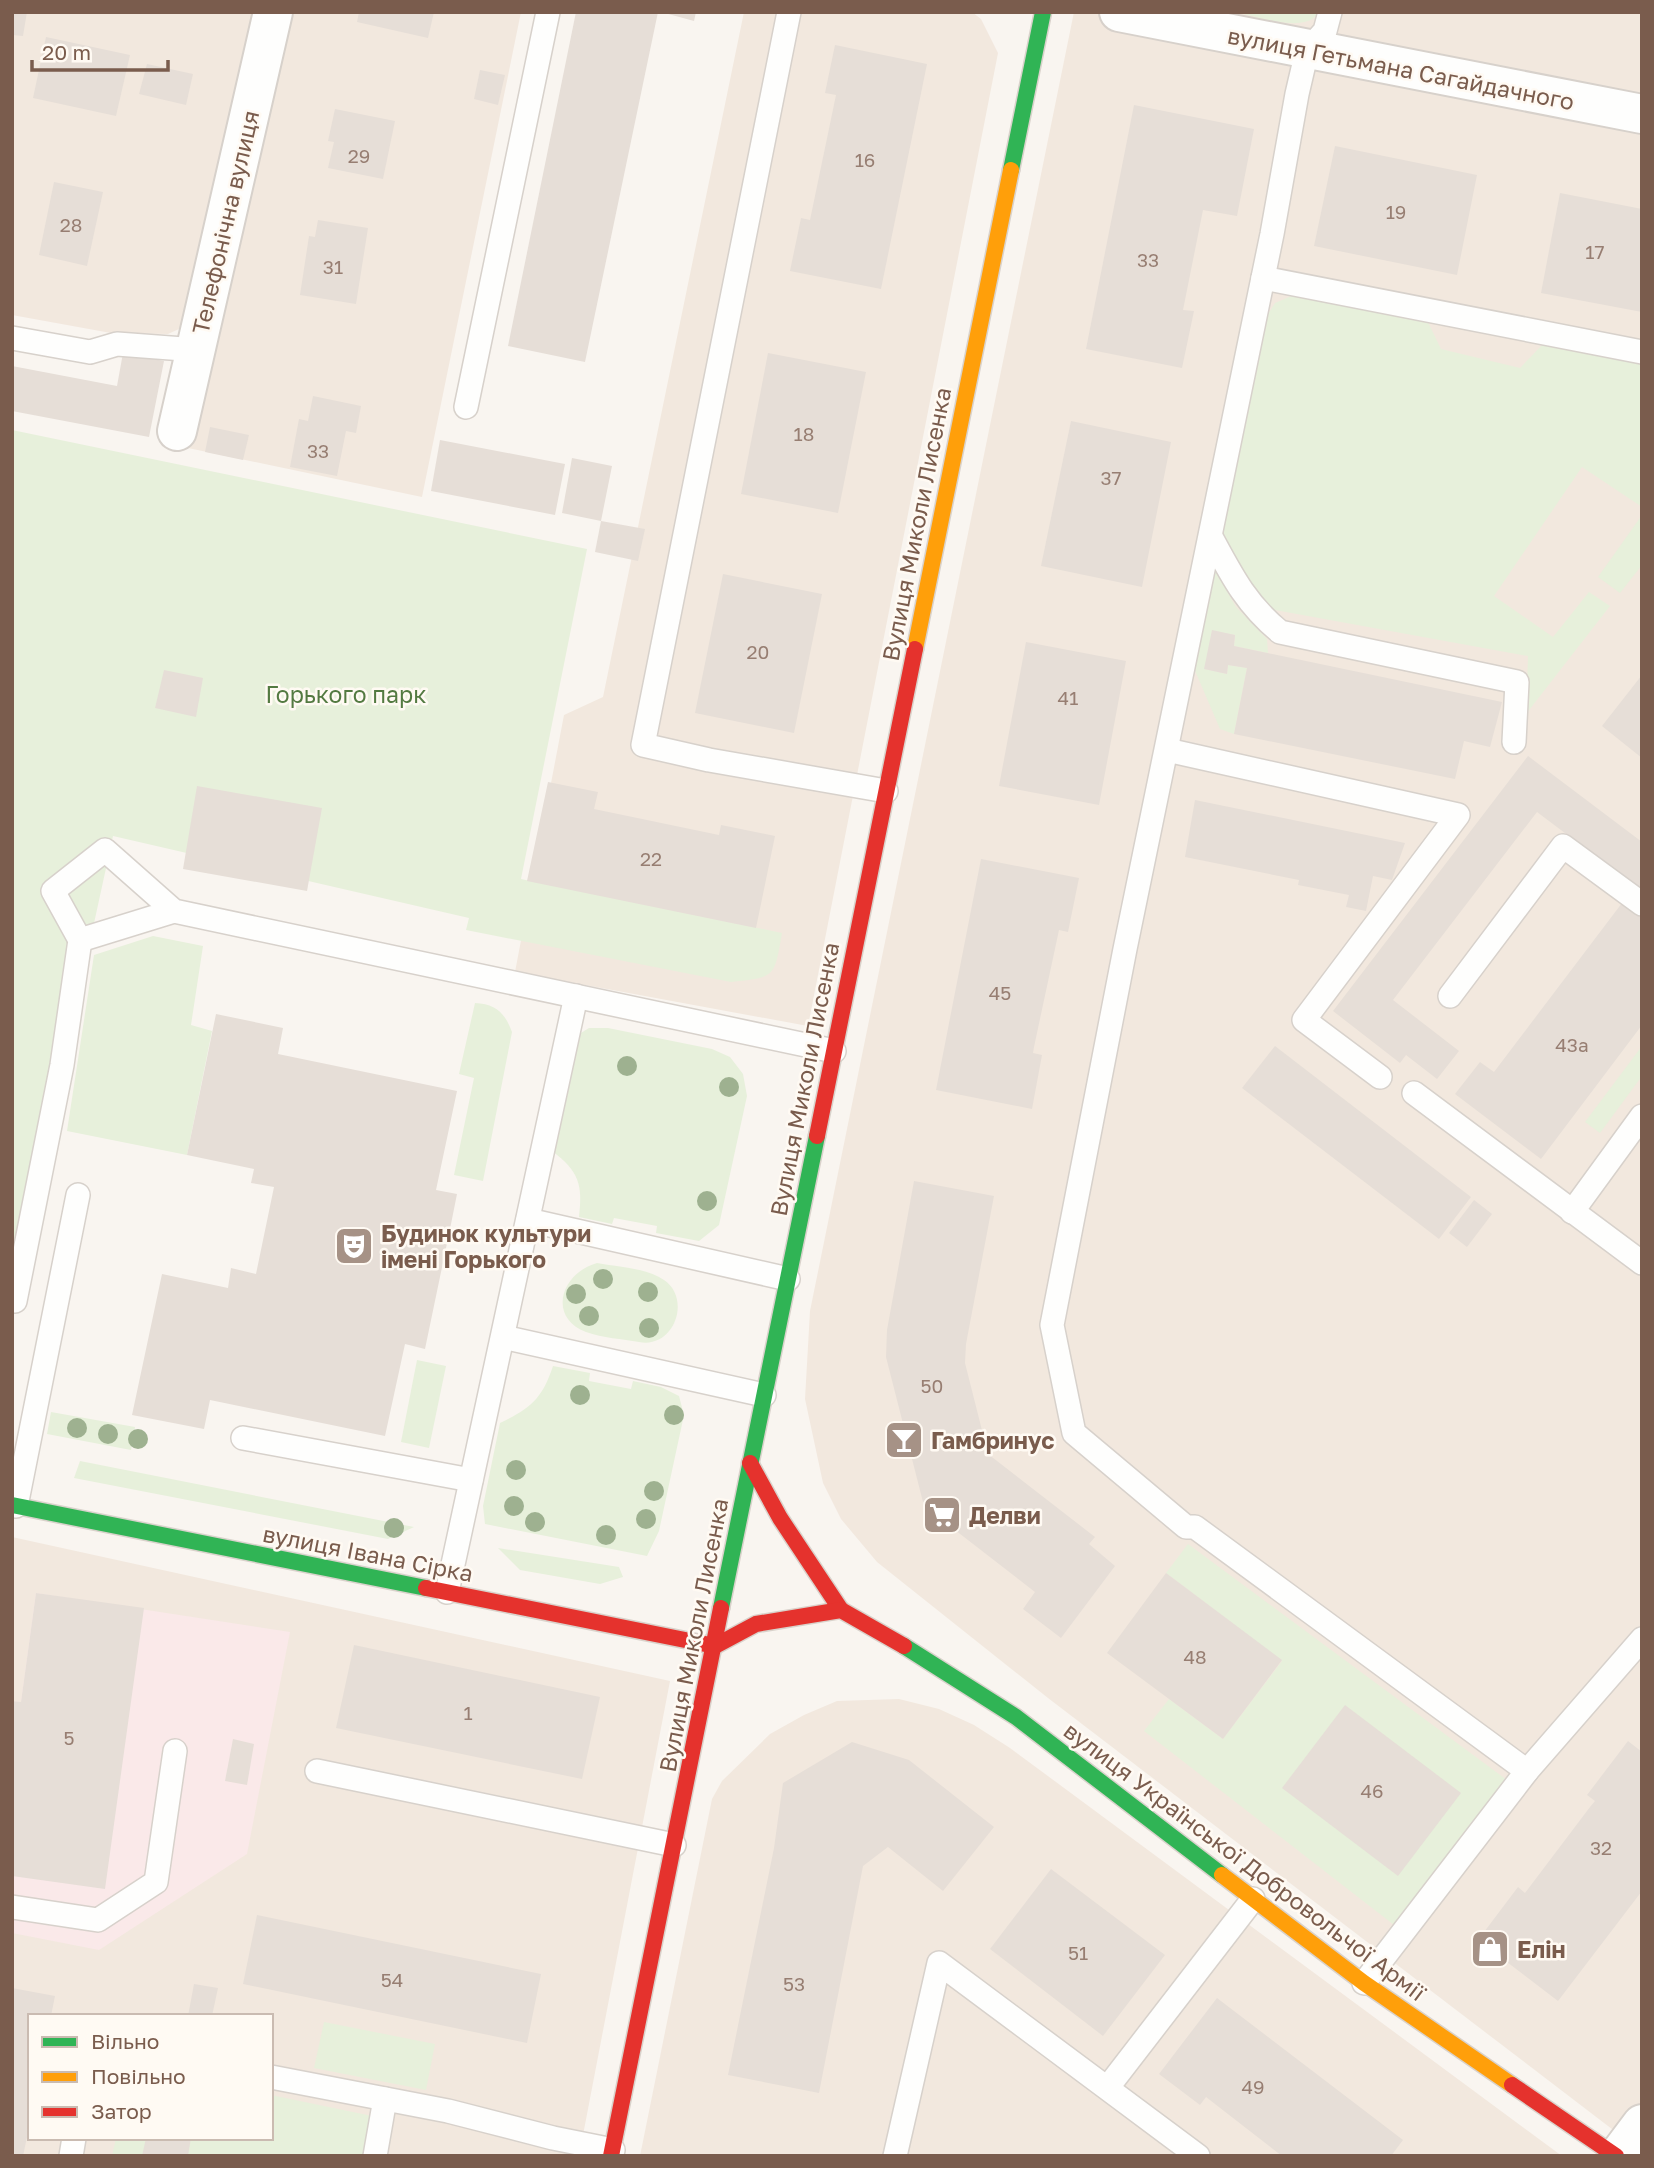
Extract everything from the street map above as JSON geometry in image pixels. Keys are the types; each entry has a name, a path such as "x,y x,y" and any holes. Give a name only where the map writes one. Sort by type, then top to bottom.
{"street":[{"name":"Телефонічна вулиця","path":"177,431 272,12"},
{"name":"Вулиця Миколи Лисенка","path":"612,2153 1042,12"},
{"name":"вулиця Гетьмана Сагайдачного","path":"1119,12 1307,51 1641,108"},
{"name":"вулиця Української Добровольчої Армії","path":"750,1463 780,1518 841,1610 863,1620 1016,1717 1364,1983 1617,2156"},
{"name":"вулиця Івана Сірка","path":"14,1505 715,1646"},
{"path":"715,1646 757,1624 841,1610"},
{"path":"1617,2156 1642,2124"}],"lane":[{"path":"466,407 548,12"},
{"path":"789,12 643,745 709,761 886,791"},
{"path":"1330,12 1325,31 1307,51 1052,1325 1074,1433 1186,1528 1195,1527 1262,1573 1527,1771"},
{"path":"1263,278 1642,352"},
{"path":"12,338 90,352 117,344 197,350"},
{"path":"1211,537 1244,597 1255,612 1280,632 1517,682 1514,742"},
{"path":"1167,750 1458,815 1304,1020 1380,1077"},
{"path":"1450,996 1563,846 1642,904"},
{"path":"15,1301 62,1065 80,940 53,891 105,850 174,911"},
{"path":"80,940 174,911 834,1051"},
{"path":"447,1592 576,996"},
{"path":"1414,1093 1642,1262"},
{"path":"1572,1212 1642,1116"},
{"path":"14,1505 78,1195"},
{"path":"528,1220 788,1279"},
{"path":"503,1337 764,1395"},
{"path":"243,1438 471,1480"},
{"path":"1364,1983 1527,1771 1642,1639"},
{"path":"12,1908 98,1920 156,1882 175,1751"},
{"path":"317,1771 674,1845"},
{"path":"1108,2087 1253,1899"},
{"path":"895,2156 939,1964 1198,2156"},
{"path":"273,2077 385,2099 612,2153"},
{"path":"375,2156 385,2099"}],"shaded area":[{"path":"12,12 262,12 190,319 179,329 168,334 111,333 12,315"},
{"path":"281,12 521,12 422,497 188,448"},
{"path":"744,12 972,12 981,19 998,53 808,1026 515,972 564,715 603,697"},
{"path":"1074,12 1642,12 1642,2152 1048,1698 877,1562 841,1519 823,1483 805,1399 810,1311"},
{"path":"12,1537 670,1681 579,2156 12,2156"},
{"path":"36,1593 290,1632 247,1854 99,1950 12,1933 12,1701 21,1702"},
{"path":"899,1699 939,1709 974,1725 1010,1748 1562,2156 640,2156 712,1799 722,1781 770,1734 804,1715 837,1701"}],"green space":[{"path":"1235,12 1319,12 1313,19 1293,23"},
{"path":"1294,295 1426,318 1441,349 1520,368 1545,342 1642,363 1642,507 1582,467 1494,596 1553,637 1589,592 1610,606 1526,714 1528,656 1275,610 1259,602 1221,534 1262,324 1275,303"},
{"name":"Горького парк","path":"12,430 587,549 521,879 782,933 777,959 770,973 757,979 731,982 466,930 469,918 113,836 12,1300"},
{"path":"1642,515 1642,565 1620,593 1598,577"},
{"path":"1213,567 1236,607 1267,639 1268,653 1234,646 1235,635 1212,631 1205,669 1227,674 1228,665 1247,668 1234,734 1220,729 1193,666"},
{"path":"153,936 203,946 191,1025 212,1031 187,1155 67,1131 94,955"},
{"path":"475,1003 489,1005 499,1011 512,1032 483,1181 454,1175 474,1078 459,1074"},
{"path":"589,1028 608,1028 712,1049 730,1057 743,1074 747,1096 719,1225 699,1241 656,1233 657,1226 614,1218 612,1224 579,1217 580,1196 577,1179 568,1165 552,1151 576,1036"},
{"path":"1642,1046 1642,1076 1600,1133 1585,1122"},
{"path":"597,1263 641,1270 664,1280 672,1288 678,1310 670,1330 662,1338 639,1342 592,1334 574,1325 566,1316 563,1296 567,1285 585,1268"},
{"path":"417,1360 446,1366 429,1448 401,1442"},
{"path":"553,1366 590,1373 589,1381 631,1389 633,1381 661,1387 679,1396 684,1415 659,1531 647,1556 485,1524 483,1506 500,1423 520,1412 540,1395"},
{"path":"51,1412 135,1427 131,1450 47,1434"},
{"path":"80,1461 414,1527 388,1539 74,1478"},
{"path":"1188,1544 1507,1780 1394,1925 1144,1731 1169,1699 1223,1739 1282,1661 1166,1573"},
{"path":"498,1548 619,1567 623,1577 600,1584 520,1570"},
{"path":"324,2022 435,2044 426,2090 314,2068"},
{"path":"273,2095 372,2116 364,2156 112,2156 116,2140 273,2140"}],"building":[{"path":"12,12 27,12 23,36 12,35"},
{"path":"359,12 434,12 428,38 357,22"},
{"path":"576,12 658,12 585,362 508,346"},
{"path":"661,12 696,12 694,21"},
{"path":"46,37 130,55 116,116 33,98"},
{"path":"835,45 927,64 881,289 790,271 801,218 810,220 836,95 825,93"},
{"path":"147,64 193,74 186,105 139,94"},
{"path":"480,70 505,75 498,105 474,99"},
{"path":"1134,105 1254,129 1237,216 1203,210 1183,310 1194,311 1182,368 1086,349"},
{"path":"335,109 395,121 383,179 328,168 334,142 328,141"},
{"path":"1335,146 1477,175 1457,275 1314,246"},
{"path":"54,182 103,192 87,266 39,255"},
{"path":"1560,193 1642,209 1642,312 1541,293"},
{"path":"318,220 368,228 356,304 300,295 309,236 315,237"},
{"path":"123,353 164,361 149,437 12,411 12,366 117,386"},
{"path":"768,353 866,372 838,513 741,494"},
{"path":"313,396 361,406 356,433 346,431 337,476 290,467 299,419 308,421"},
{"path":"1071,421 1171,442 1142,587 1041,566"},
{"path":"210,427 249,435 243,460 205,452"},
{"path":"440,440 565,464 555,515 431,491"},
{"path":"572,458 612,466 601,521 562,513"},
{"path":"601,521 645,529 638,561 595,552"},
{"path":"723,574 822,594 794,733 695,713"},
{"path":"1212,630 1235,635 1234,646 1502,702 1490,747 1464,741 1455,779 1234,734 1247,668 1228,665 1227,674 1204,669"},
{"path":"1026,642 1126,661 1099,805 999,786"},
{"path":"164,670 203,678 196,717 155,708"},
{"path":"1642,675 1642,758 1602,726"},
{"path":"1528,756 1642,842 1642,891 1537,812 1393,1000 1459,1051 1437,1079 1406,1055 1400,1063 1333,1011"},
{"path":"548,782 598,792 594,809 719,835 721,825 775,836 756,928 527,881"},
{"path":"197,786 322,808 307,891 183,869"},
{"path":"1195,800 1405,843 1392,880 1373,876 1366,911 1346,907 1349,895 1298,885 1299,880 1185,857"},
{"path":"981,859 1079,878 1068,932 1059,930 1034,1047 1033,1053 1042,1055 1032,1109 936,1090"},
{"path":"1622,903 1642,918 1642,1025 1541,1159 1455,1094 1480,1062 1494,1072"},
{"name":"Будинок культури імені Горького","path":"216,1014 283,1028 278,1054 457,1091 436,1190 457,1194 425,1349 405,1344 385,1436 210,1400 204,1429 132,1415 162,1274 228,1288 231,1268 256,1274 274,1187 251,1183 254,1169 187,1155"},
{"path":"1275,1046 1471,1197 1439,1239 1242,1088"},
{"path":"914,1181 994,1196 966,1344 965,1363 988,1454 1095,1537 1089,1544 1115,1566 1061,1638 1023,1609 1035,1592 924,1506 886,1357 887,1330"},
{"path":"1474,1200 1492,1214 1467,1247 1449,1233"},
{"path":"1166,1573 1282,1660 1223,1739 1107,1653"},
{"path":"36,1593 144,1608 105,1889 12,1876 12,1701 21,1702"},
{"path":"354,1645 600,1697 582,1779 336,1728"},
{"path":"1345,1705 1461,1793 1398,1876 1282,1788"},
{"path":"233,1739 254,1744 247,1785 225,1781"},
{"path":"1628,1741 1642,1752 1642,1891 1558,2001 1478,1940 1518,1887 1525,1893 1595,1801 1587,1795"},
{"path":"852,1742 909,1760 994,1827 943,1891 888,1847 863,1866 819,2093 728,2075 774,1848 783,1783"},
{"path":"1051,1869 1165,1955 1103,2036 990,1949"},
{"path":"257,1915 541,1974 527,2043 243,1984"},
{"path":"194,1984 218,1988 212,2014 188,2014"},
{"path":"12,1988 55,1996 51,2014 28,2014 28,2132 23,2156 12,2156"},
{"path":"1217,1998 1403,2140 1391,2156 1282,2156 1206,2097 1200,2105 1159,2074"},
{"path":"146,2140 191,2140 188,2156 142,2156"}],"traffic: fast":[{"path":"1011,170 1043,12"},
{"path":"721,1608 817,1136"},
{"path":"12,1505 426,1588"},
{"path":"904,1646 1016,1717 1222,1875"}],"traffic: slow":[{"path":"915,649 1011,170"},
{"path":"1222,1875 1364,1983 1512,2085"}],"traffic: jam":[{"path":"817,1136 915,649"},
{"path":"750,1463 780,1518 841,1610"},
{"path":"426,1588 715,1646 756,1624 841,1610 904,1646"},
{"path":"611,2156 721,1608"},
{"path":"1512,2085 1616,2156"}],"place":[{"name":"Будинок культури імені Горького","path":"354,1246"},
{"name":"Гамбринус","path":"904,1440"},
{"name":"Делви","path":"942,1515"},
{"name":"Елін","path":"1490,1949"}]}
